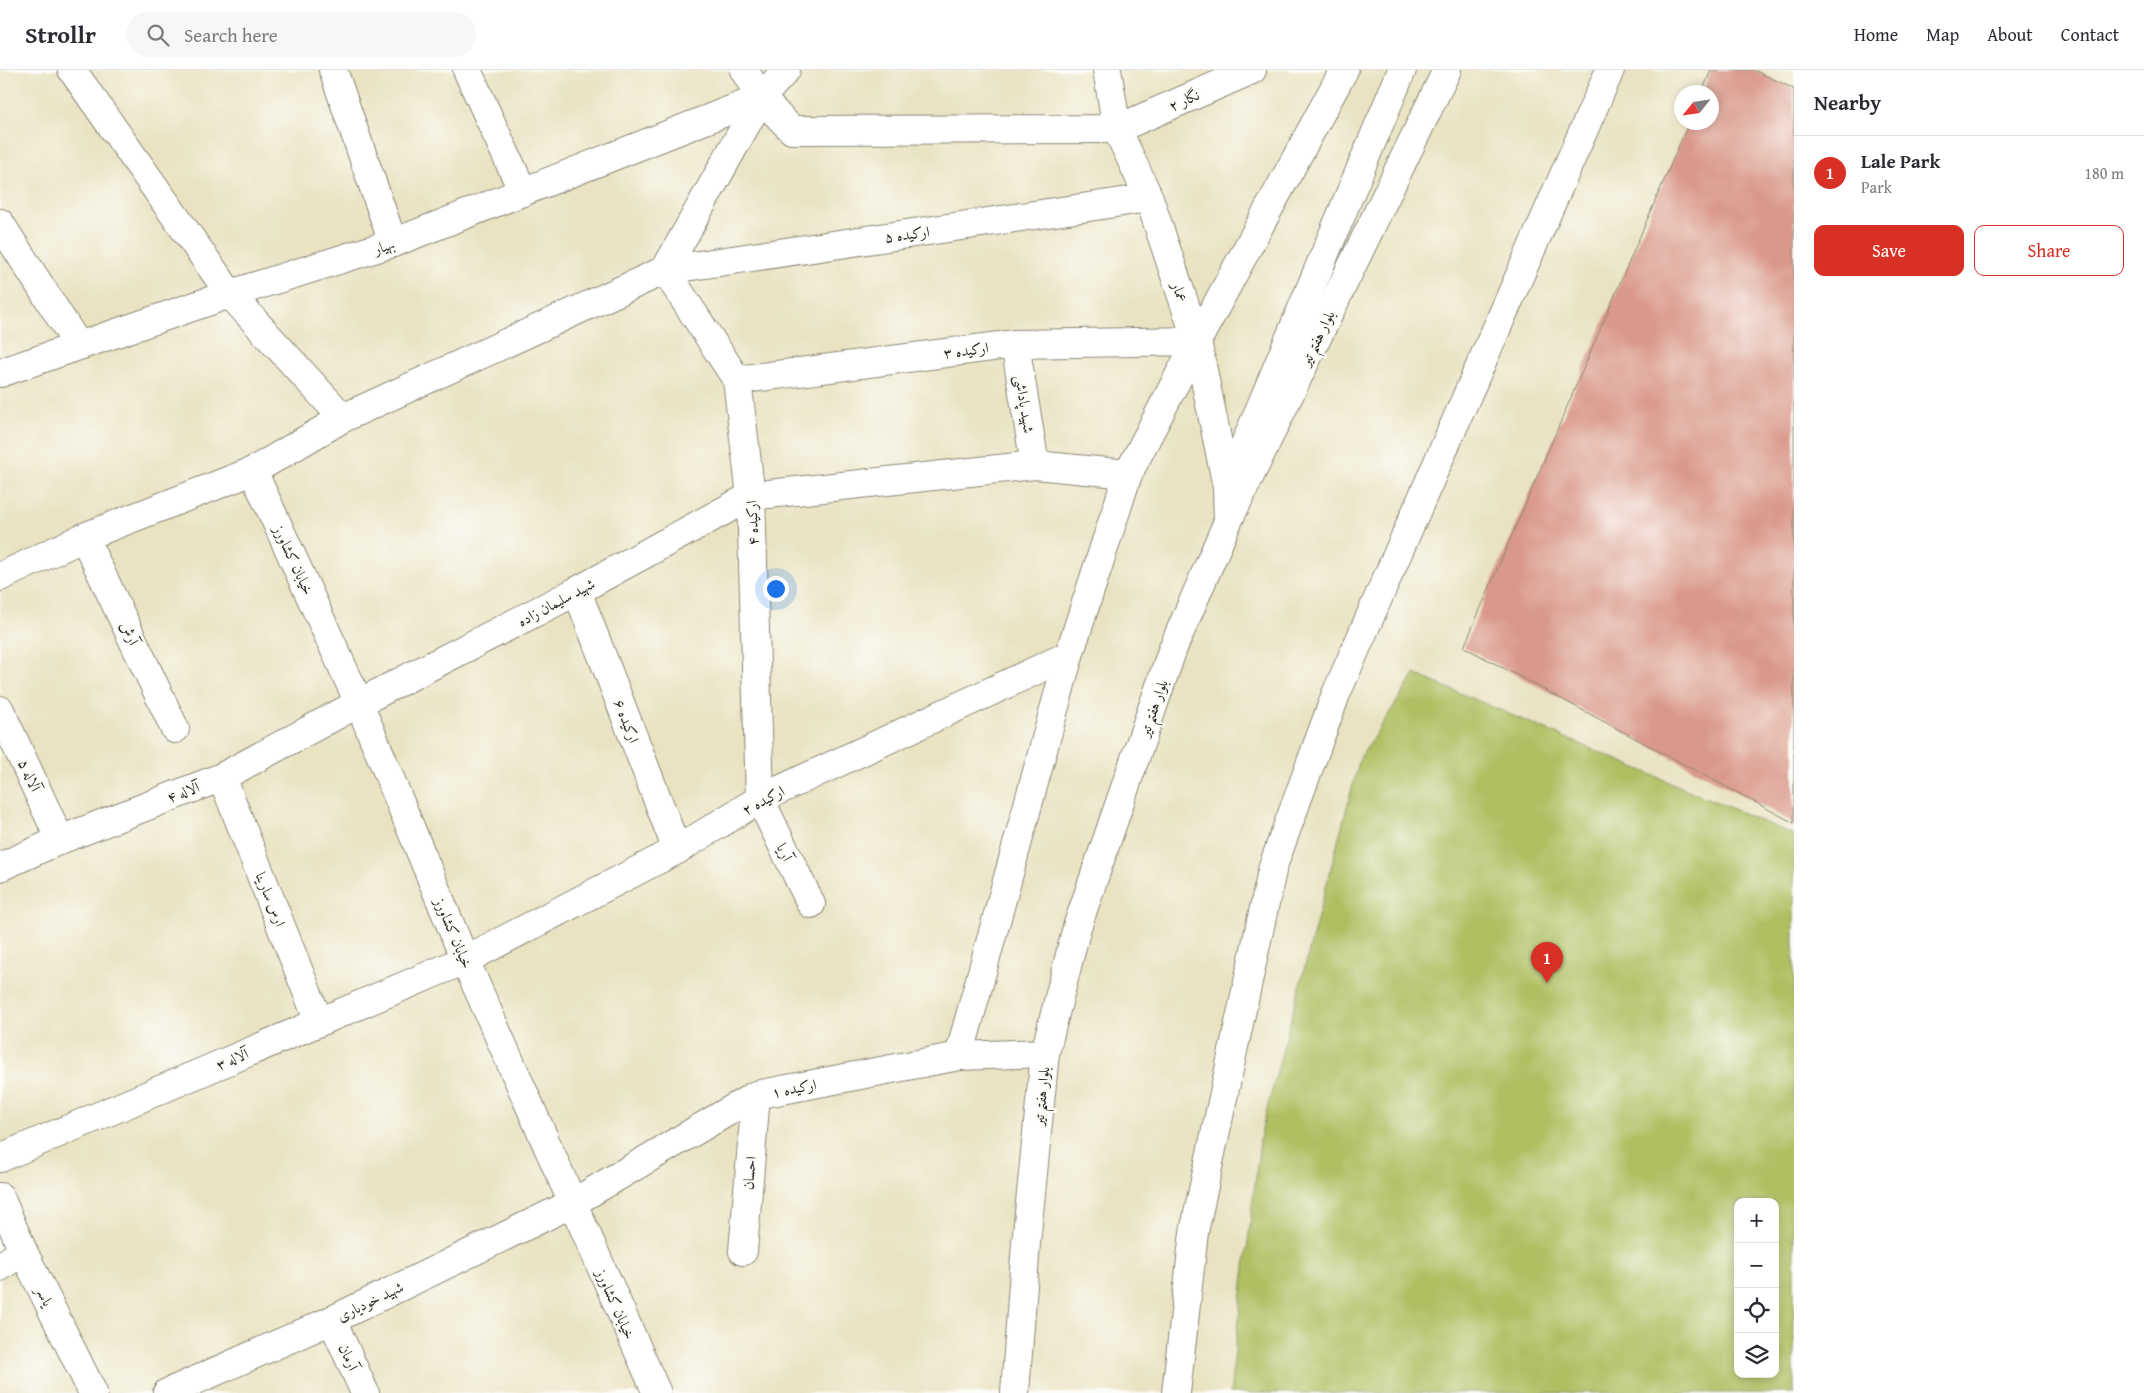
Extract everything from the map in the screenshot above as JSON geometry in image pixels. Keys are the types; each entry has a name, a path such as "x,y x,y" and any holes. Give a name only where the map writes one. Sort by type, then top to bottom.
{"street":[{"path":"72,70 230,294 342,418"},
{"path":"333,70 393,243"},
{"path":"467,70 523,192"},
{"path":"744,70 761,98 792,130 1117,129"},
{"path":"665,270 761,98 786,70"},
{"name":"عمار","path":"1107,70 1117,129 1149,198 1197,341 1227,487 1228,521"},
{"name":"نگار ۲","path":"1117,129 1252,70"},
{"path":"959,1056 1069,655 1128,474 1197,341 1344,70"},
{"path":"1227,487 1402,70"},
{"name":"بلوار هفتم تیر","path":"1014,1393 1026,1243 1045,1053 1077,927 1174,648 1228,521 1447,70"},
{"path":"1176,1393 1194,1232 1273,866 1336,694 1610,70"},
{"name":"بهیار","path":"0,373 230,294 393,243 761,98"},
{"name":"ارکیده ۵","path":"0,577 84,537 253,471 342,418 665,270 1149,198"},
{"path":"0,223 78,345"},
{"name":"ارکیده ۴","path":"665,270 737,380 751,496 760,799"},
{"name":"ارکیده ۳","path":"737,380 1015,344 1197,341"},
{"name":"شهید پاداشی","path":"1015,344 1035,465"},
{"path":"751,496 1035,465 1128,474"},
{"name":"خیابان کشاورز","path":"253,471 359,703 465,960 571,1204 657,1393"},
{"name":"شهید سلیمان زاده","path":"359,703 577,591 751,496"},
{"name":"آرش","path":"84,537 175,729"},
{"name":"ارکیده ۶","path":"577,591 677,850"},
{"name":"ارکیده ۲","path":"465,960 677,850 760,799 1069,655"},
{"name":"آلاله ۴","path":"0,867 60,840 222,777 359,703"},
{"name":"آلاله ۵","path":"0,710 60,840"},
{"name":"ارس سارینا","path":"222,777 319,1022"},
{"name":"آریا","path":"760,799 811,904"},
{"name":"آلاله ۳","path":"0,1158 465,960"},
{"name":"ارکیده ۱","path":"571,1204 756,1095 959,1056 1045,1053"},
{"name":"احسان","path":"743,1251 756,1095"},
{"name":"یاسر","path":"0,1197 23,1251 93,1393"},
{"name":"شهید خودیاری","path":"167,1393 332,1320 571,1204"},
{"path":"0,1267 23,1251"},
{"name":"آرمان","path":"332,1320 366,1393"}],"green space":[{"path":"1415,674 1794,835 1794,1393 1230,1393 1261,1132 1360,758"}],"building":[{"path":"1711,70 1754,70 1794,89 1794,823 1464,647 1686,130 1719,130 1719,85 1705,85"}],"place":[{"name":"Lale Park","path":"1547,983"}]}
